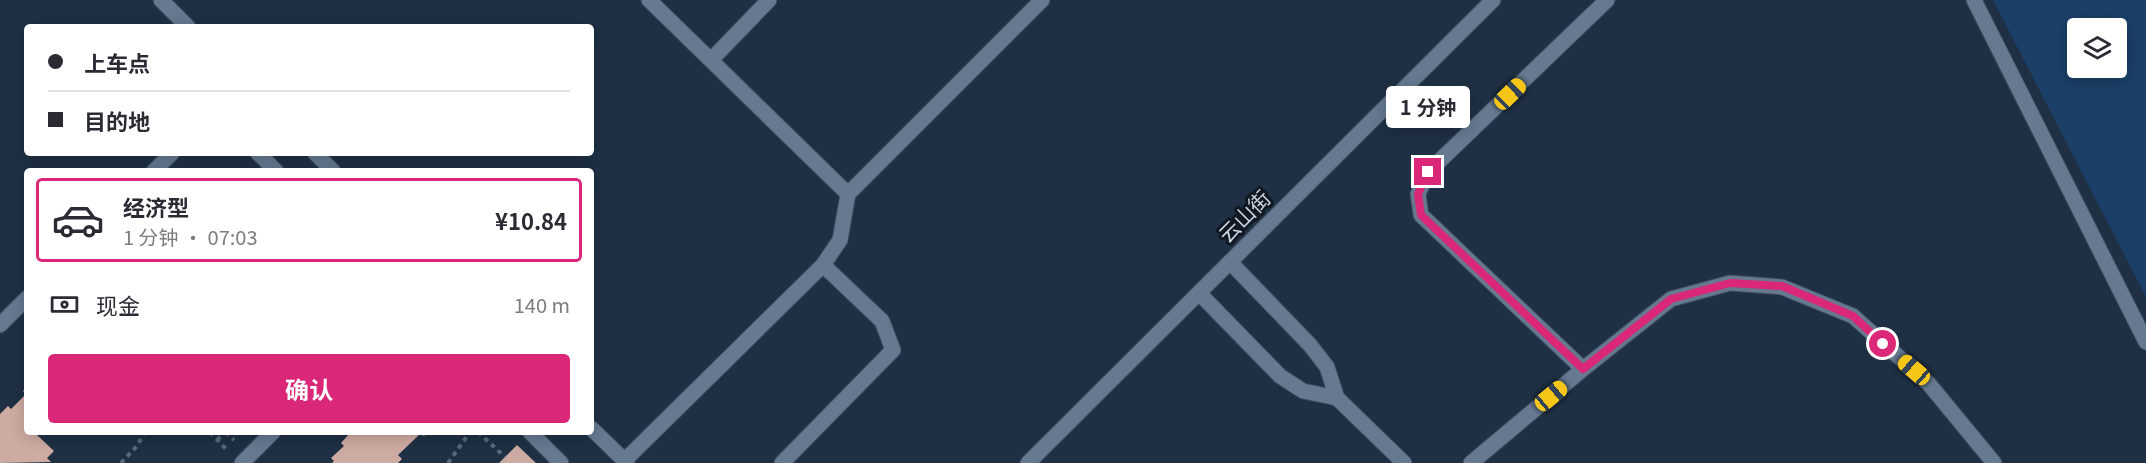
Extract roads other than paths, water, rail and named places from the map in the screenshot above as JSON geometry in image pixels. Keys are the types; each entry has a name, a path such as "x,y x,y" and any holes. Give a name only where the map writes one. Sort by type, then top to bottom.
{"street":[{"path":"161,0 185,24"},
{"path":"650,0 848,194"},
{"path":"711,60 769,0"},
{"path":"594,431 625,462 823,265 840,240 848,194 1042,0"},
{"name":"云山街","path":"1028,463 1492,0"},
{"path":"1583,369 1421,215 1418,194 1428,172 1608,0"},
{"path":"1974,0 2146,342"},
{"path":"157,168 169,156"},
{"path":"261,156 273,168"},
{"path":"318,156 330,168"},
{"path":"1230,262 1310,345 1327,367 1337,398 1404,463"},
{"path":"782,463 894,350 882,321 823,265"},
{"path":"1471,463 1671,299 1730,283 1782,286 1853,316 1929,384 1994,463"},
{"path":"1199,293 1280,376 1303,391 1337,398"},
{"path":"0,325 24,301"},
{"path":"242,463 270,435"},
{"path":"533,435 561,463"}]}
